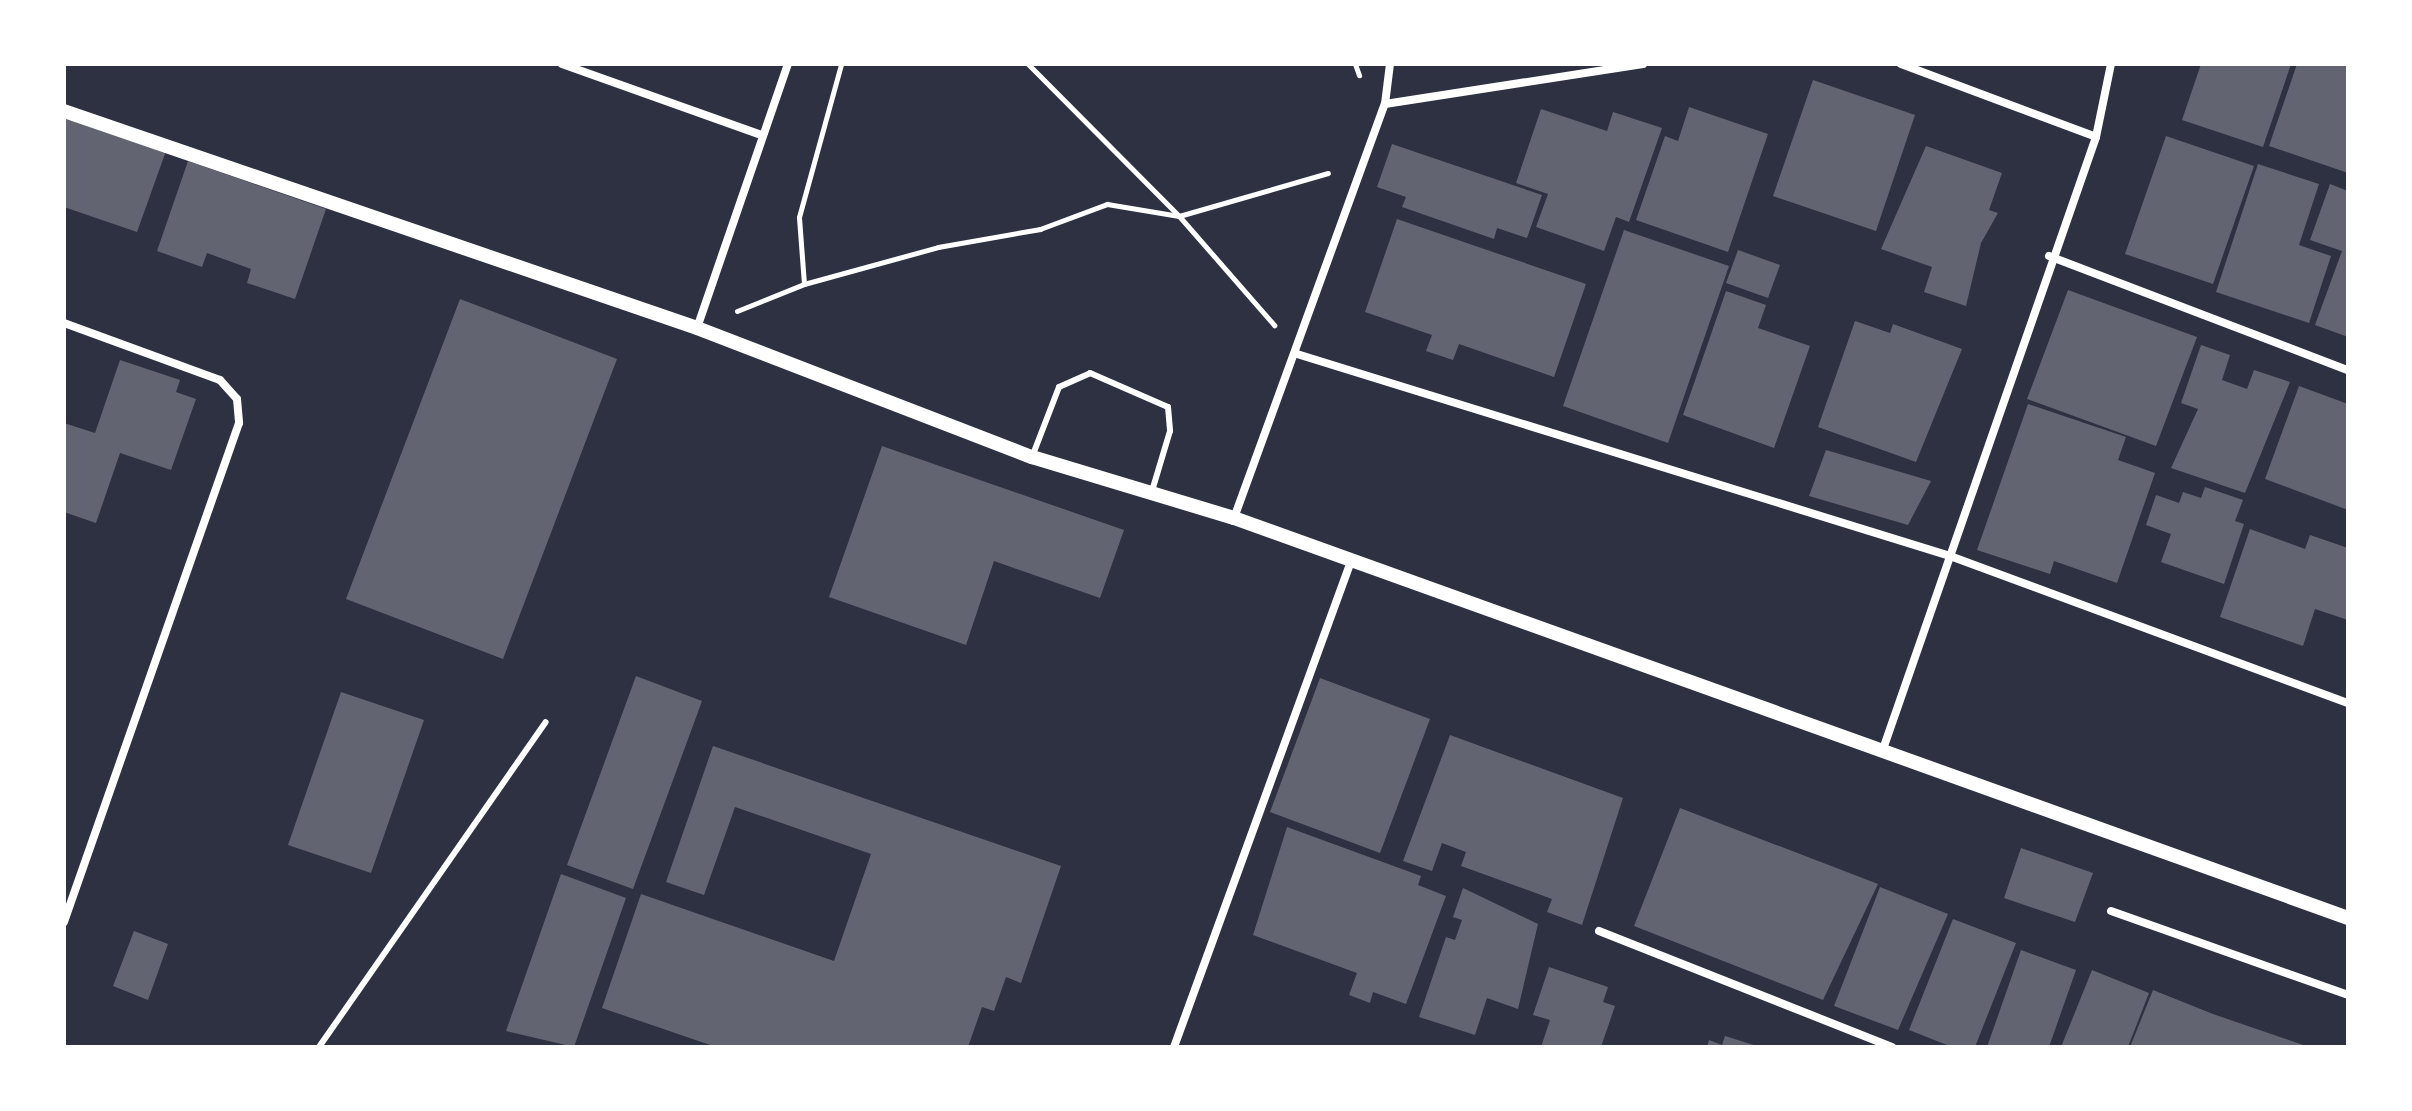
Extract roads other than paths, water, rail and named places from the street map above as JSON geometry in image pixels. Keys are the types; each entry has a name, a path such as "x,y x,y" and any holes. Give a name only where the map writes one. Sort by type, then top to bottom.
{"street":[{"path":"562,64 759,134"},
{"path":"697,328 759,134 788,64"},
{"path":"1234,518 1297,354 1385,104 1390,64"},
{"path":"1385,104 1643,64"},
{"path":"1901,64 2096,137"},
{"path":"1882,752 2049,256 2096,137 2111,64"},
{"path":"64,111 697,328 1032,457 1149,498 1234,518 1350,564 2348,918"},
{"path":"2049,256 2348,370"},
{"path":"64,323 220,380 237,399 239,423 64,922"},
{"path":"1297,354 1950,556 2348,703"},
{"path":"1174,1047 1350,564"},
{"path":"2111,911 2348,995"},
{"path":"1599,931 1892,1047"}],"lane":[{"path":"1032,457 1059,387 1090,373 1168,407 1170,431 1149,498"},
{"path":"319,1047 546,722"}]}
